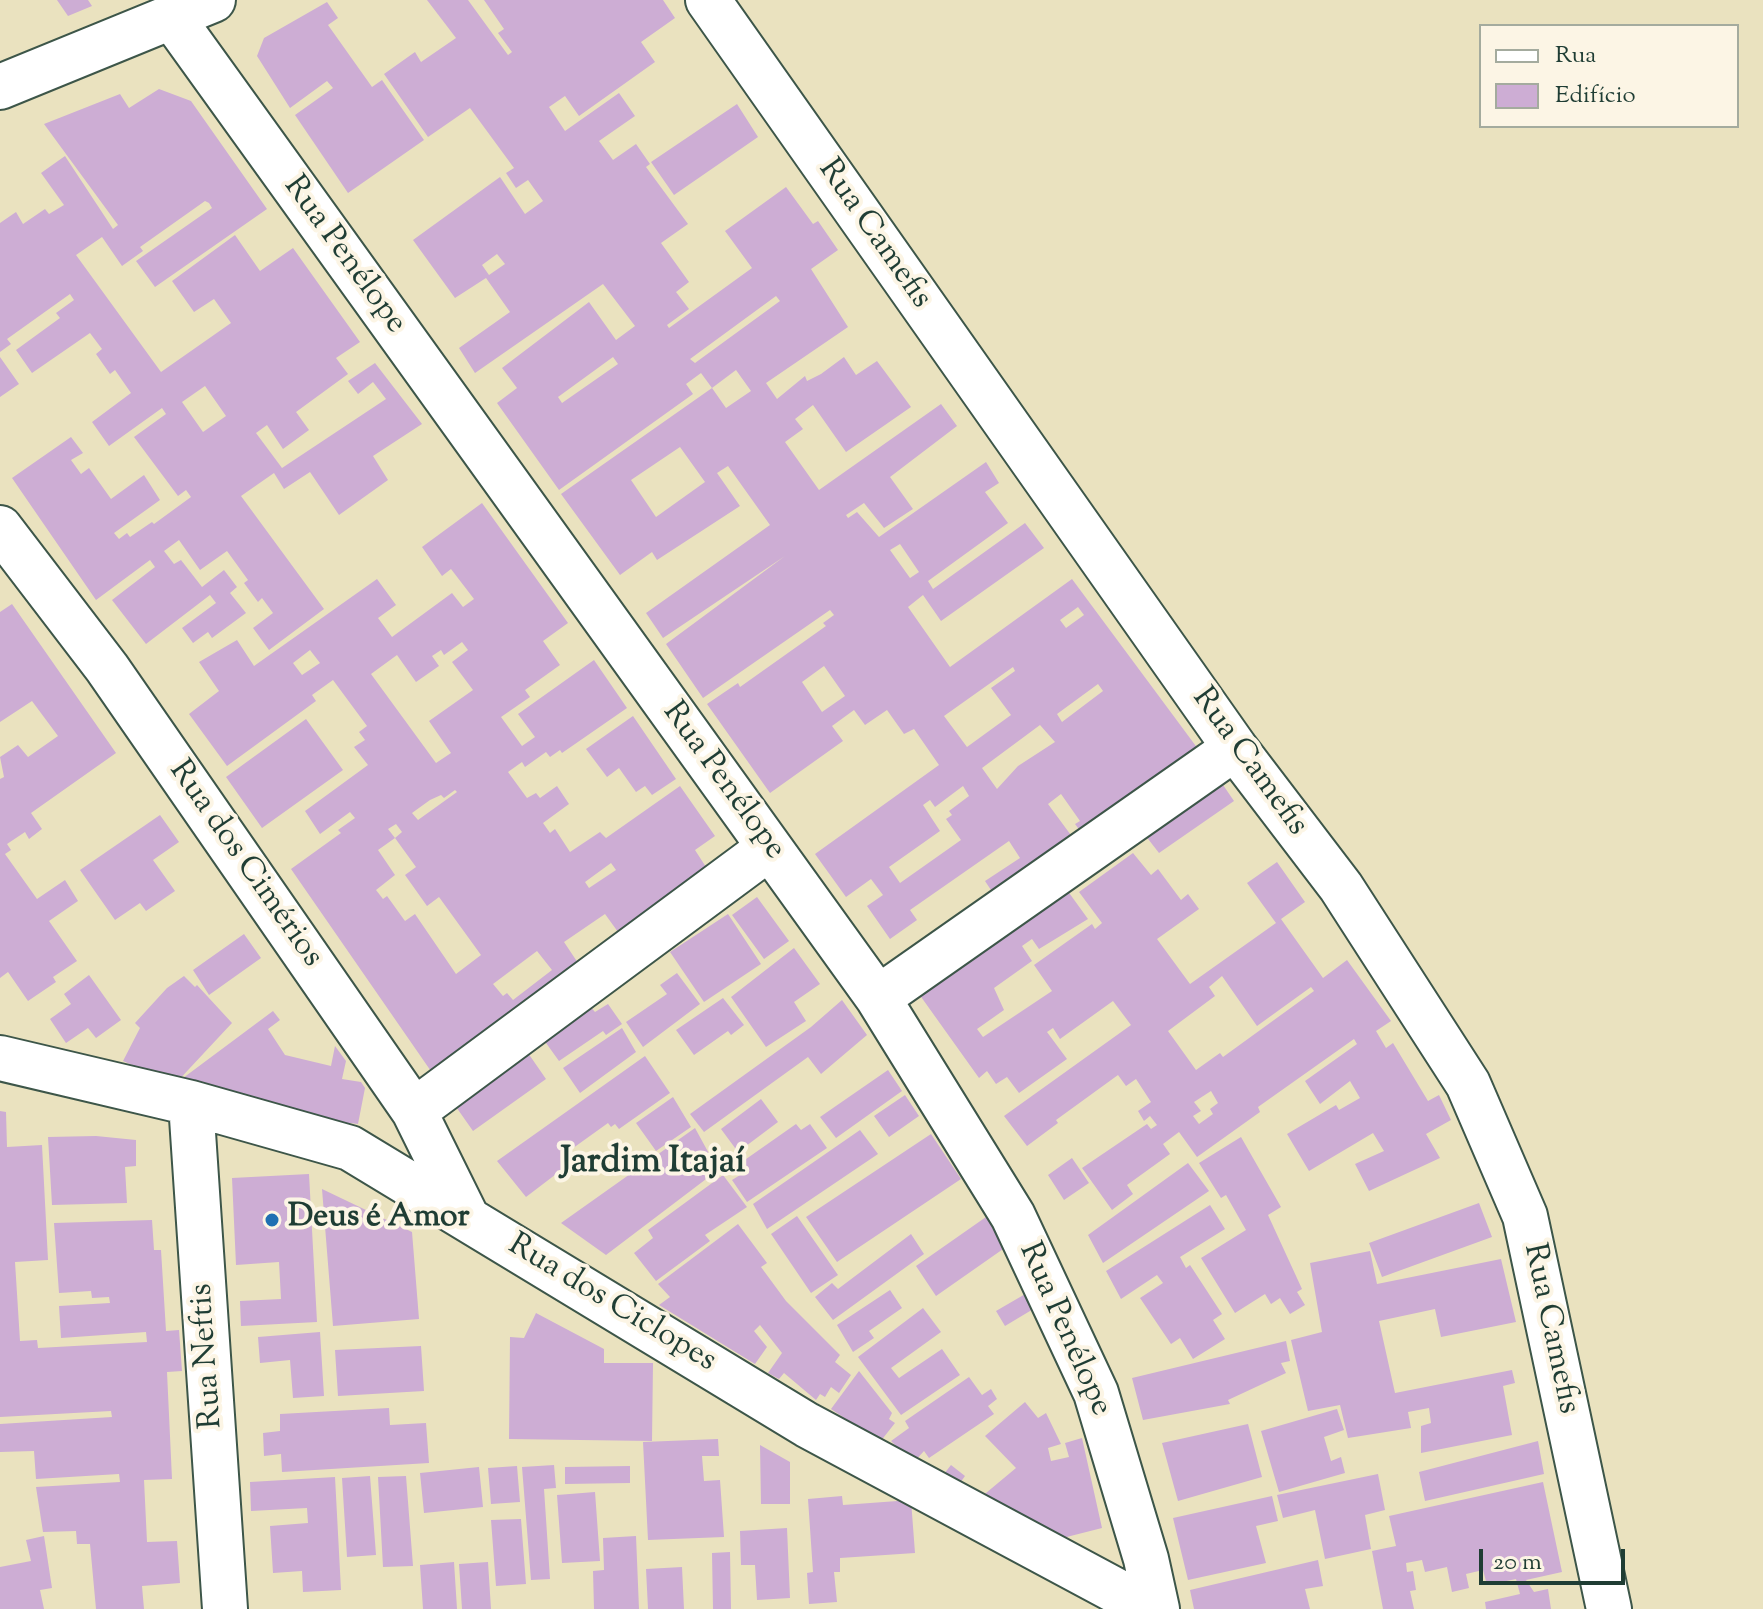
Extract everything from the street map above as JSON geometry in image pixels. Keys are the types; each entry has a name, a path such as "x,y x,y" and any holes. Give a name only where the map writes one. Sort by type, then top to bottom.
{"street":[{"path":"0,87 213,0"},
{"name":"Rua Camefis","path":"708,0 1235,748 1341,887 1468,1084 1525,1216 1609,1609"},
{"name":"Rua Penélope","path":"171,16 878,998 1013,1216 1096,1393 1146,1559 1157,1609"},
{"name":"Rua dos Cimérios","path":"0,528 107,668 414,1111 466,1216"},
{"path":"878,998 1235,748"},
{"path":"414,1111 769,848"},
{"name":"Rua dos Ciclopes","path":"0,1058 191,1103 350,1148 807,1425 1150,1609"},
{"name":"Rua Neftis","path":"191,1103 225,1609"}],"building":[{"path":"57,0 88,0 92,6 68,16"},
{"path":"427,0 468,0 508,55 512,52 498,33 504,29 484,0 663,0 675,18 641,42 655,62 579,116 565,96 549,107 565,131 619,93 635,116 599,141 613,160 636,144 650,164 646,167 688,224 661,243 689,282 676,292 689,309 667,325 669,328 752,268 725,231 786,187 813,224 818,221 838,250 811,269 848,327 766,383 777,399 805,376 807,381 844,357 856,375 877,361 911,407 846,452 813,405 795,419 803,429 785,442 819,490 941,404 957,426 890,477 913,509 884,528 864,503 846,515 848,518 857,512 879,537 986,462 999,483 985,492 1008,523 928,581 933,589 1025,523 1044,548 941,621 923,595 908,607 950,667 1072,579 1204,757 1087,840 1075,824 1080,821 1061,794 1048,804 1076,842 999,902 985,881 1020,858 1009,841 910,910 917,920 890,939 867,906 883,895 871,879 846,897 815,854 939,765 914,729 904,734 887,710 865,725 854,710 832,726 843,741 770,793 707,704 738,683 740,687 826,626 823,623 834,615 830,610 703,698 666,644 785,556 663,638 646,613 770,525 728,466 717,473 740,506 657,560 652,552 620,575 561,494 712,388 701,373 686,384 693,394 559,490 497,403 517,388 502,368 589,302 616,340 635,326 603,284 475,373 459,348 510,312 486,278 455,298 413,240 500,177 525,214 543,201 528,180 516,188 506,173 514,168 470,108 428,137 384,74 415,52 421,62 456,38","holes":["497,254 505,264 489,275 482,265","776,296 780,301 695,363 690,359","613,357 618,364 562,403 558,397","736,370 751,391 726,408 712,388","680,447 705,482 656,517 631,480","900,544 919,572 910,578 890,550","1078,607 1084,615 1066,628 1060,620","824,666 845,696 822,712 802,682","1013,667 1015,671 991,688 1011,715 967,747 944,716","1098,684 1103,691 1062,722 1057,714","1040,725 1055,742 1018,766 997,789 982,768","963,786 969,796 949,811 952,815 946,819 961,840 900,883 889,867 940,831 923,805 930,800 935,807"]},
{"path":"327,2 338,18 328,25 372,87 382,80 424,140 348,193 295,115 333,88 327,81 290,108 257,56 264,38"},
{"path":"159,89 191,101 267,209 155,287 136,261 212,208 209,203 205,201 140,247 143,251 122,266 102,237 76,255 161,372 231,323 214,299 194,312 172,281 235,235 260,271 293,248 360,342 336,358 348,374 296,412 309,430 283,449 267,425 256,433 282,468 386,399 373,382 358,394 348,381 375,363 422,424 373,456 388,480 339,515 310,472 284,489 274,473 241,496 324,609 269,650 253,628 273,613 262,598 258,602 244,583 248,580 227,551 200,570 179,540 164,551 174,564 181,560 202,587 224,570 237,587 230,593 246,613 212,638 208,632 193,643 182,628 216,603 210,595 146,644 112,600 155,567 150,560 96,600 12,478 71,437 83,453 71,460 81,474 89,468 111,499 144,475 160,500 114,533 119,539 127,533 130,537 152,522 154,524 191,497 186,490 178,496 134,437 166,414 162,408 109,446 92,422 131,393 115,370 110,374 96,354 102,349 90,333 32,373 16,350 60,318 56,313 74,300 70,294 7,339 11,344 0,352 0,223 16,212 23,224 45,209 49,214 64,205 41,173 65,156 113,229 118,225 44,124 120,94 129,108","holes":["205,386 226,416 203,432 182,402"]},
{"path":"737,104 758,137 674,195 651,162"},
{"path":"0,357 19,384 0,397"},
{"path":"482,503 568,623 543,641 560,665 525,690 530,697 501,717 522,746 535,737 518,714 594,660 627,708 562,753 560,750 550,757 546,752 525,767 522,762 508,772 527,798 536,793 540,798 557,786 569,804 543,823 550,833 555,829 570,852 600,832 606,838 680,786 715,836 695,850 715,881 626,943 605,914 564,942 584,972 435,1077 291,869 341,833 338,830 355,818 350,812 320,834 305,811 368,765 354,747 365,740 359,732 367,726 333,680 312,695 316,701 227,766 189,714 219,691 199,662 237,640 254,666 377,579 396,605 378,618 392,637 452,593 463,607 474,599 451,569 442,576 422,547","holes":["462,642 468,650 452,662 473,690 429,721 451,753 436,763 371,674 397,655 416,682 439,666 432,656 441,650 444,655","310,650 320,663 302,675 293,663","455,790 457,792 418,820 412,813 441,795 444,798","396,824 402,832 395,838 388,829","395,838 416,867 405,875 427,906 439,897 481,955 456,974 415,914 405,921 387,896 383,899 376,890 395,875 378,850","611,863 616,870 589,888 585,882","537,951 552,970 513,1000 507,993 503,996 493,984"]},
{"path":"12,604 116,753 31,813 42,829 29,839 25,832 7,844 11,850 5,854 37,899 65,880 78,901 49,921 77,961 53,977 56,982 28,1001 8,972 0,978 0,779 4,777 0,757 18,745 28,757 58,736 32,701 0,722 0,612"},
{"path":"633,716 676,779 652,795 645,786 636,792 619,768 607,777 586,749"},
{"path":"306,719 343,770 262,828 226,777"},
{"path":"1221,782 1234,801 1159,853 1145,835"},
{"path":"160,815 179,842 153,860 175,891 146,911 140,903 115,920 80,870"},
{"path":"1133,853 1151,875 1158,869 1181,900 1188,894 1199,909 1157,939 1190,984 1276,923 1247,883 1277,862 1305,902 1281,919 1323,978 1347,960 1391,1021 1376,1031 1386,1048 1393,1043 1428,1101 1439,1095 1451,1120 1426,1134 1440,1158 1369,1191 1355,1164 1384,1151 1373,1133 1309,1171 1287,1134 1336,1105 1339,1110 1360,1098 1350,1081 1320,1104 1305,1081 1357,1044 1354,1039 1258,1107 1260,1112 1197,1157 1179,1132 1163,1144 1170,1154 1127,1185 1133,1194 1112,1210 1082,1168 1147,1124 1151,1129 1157,1125 1150,1116 1144,1121 1138,1111 1151,1102 1136,1079 1126,1086 1118,1075 1056,1120 1058,1123 1027,1146 1004,1116 1131,1025 1113,1001 1060,1039 1053,1028 1047,1032 1067,1059 1019,1093 1007,1077 996,1084 987,1071 979,1078 919,994 1067,890 1088,919 1039,949 1032,939 1022,946 1032,961 994,988 1004,1010 977,1029 983,1037 1052,991 1034,965 1092,924 1095,929 1102,923 1079,892","holes":["1222,976 1257,1026 1311,987 1314,991 1223,1057 1220,1053 1196,1070 1168,1031 1215,996 1209,987","1211,1091 1218,1103 1210,1109 1213,1114 1199,1124 1193,1116 1201,1111 1194,1102"]},
{"path":"757,897 789,941 764,959 732,915"},
{"path":"728,914 761,964 704,1002 670,952"},
{"path":"244,934 261,958 209,995 193,970"},
{"path":"794,948 820,984 794,1002 806,1021 766,1047 731,997"},
{"path":"677,973 700,1004 643,1047 626,1022 667,994 660,985"},
{"path":"89,975 121,1020 96,1038 88,1028 66,1043 50,1019 71,1004 64,994"},
{"path":"184,976 195,987 197,985 232,1023 175,1084 123,1061 140,1028 135,1023 167,988"},
{"path":"723,998 744,1025 731,1035 728,1031 694,1055 676,1030"},
{"path":"842,1000 867,1035 821,1074 808,1057 704,1132 690,1114 811,1027"},
{"path":"588,1004 595,1012 608,1004 622,1024 606,1035 603,1031 559,1061 541,1036"},
{"path":"273,1011 280,1020 268,1029 285,1055 331,1066 335,1046 346,1061 342,1079 361,1082 365,1088 358,1124 350,1123 349,1130 175,1084"},
{"path":"622,1028 636,1052 580,1093 563,1068"},
{"path":"528,1053 546,1079 473,1131 454,1104"},
{"path":"645,1056 670,1093 619,1129 615,1124 611,1127 608,1123 562,1156 568,1165 526,1197 497,1161"},
{"path":"888,1070 902,1091 836,1138 820,1117"},
{"path":"905,1095 919,1116 889,1137 874,1116"},
{"path":"673,1097 691,1127 656,1151 636,1123"},
{"path":"761,1099 778,1122 738,1152 721,1129"},
{"path":"0,1111 6,1112 7,1147 42,1145 48,1260 15,1262 20,1341 37,1340 38,1348 147,1342 146,1332 61,1338 59,1306 110,1303 109,1297 92,1298 91,1291 59,1293 54,1223 152,1220 154,1250 161,1250 166,1331 179,1330 182,1371 167,1372 172,1479 144,1480 147,1542 177,1541 180,1583 142,1586 144,1609 96,1609 90,1544 77,1544 76,1531 43,1532 36,1487 120,1482 119,1474 36,1479 34,1451 0,1452 0,1424 112,1417 111,1411 0,1417"},
{"path":"796,1124 801,1130 810,1124 827,1148 747,1202 732,1180 745,1172 739,1164"},
{"path":"695,1128 718,1170 606,1255 561,1223"},
{"path":"860,1130 878,1154 767,1229 753,1204"},
{"path":"931,1134 961,1179 837,1262 806,1217"},
{"path":"96,1136 136,1140 136,1166 125,1167 127,1203 52,1205 48,1137"},
{"path":"1241,1137 1281,1207 1268,1215 1302,1289 1297,1292 1305,1305 1290,1314 1280,1298 1271,1304 1265,1294 1235,1313 1201,1258 1246,1230 1226,1195 1221,1198 1199,1163"},
{"path":"1072,1158 1089,1183 1064,1200 1048,1175"},
{"path":"1188,1163 1209,1191 1103,1263 1088,1235"},
{"name":"Deus é Amor","path":"309,1174 317,1322 241,1326 240,1301 281,1299 279,1262 236,1265 232,1178"},
{"path":"723,1175 747,1207 705,1235 710,1241 656,1281 634,1253 653,1238 648,1230"},
{"path":"322,1189 412,1232 419,1319 333,1326"},
{"path":"1479,1203 1492,1237 1382,1277 1369,1243"},
{"path":"1210,1205 1225,1229 1180,1257 1186,1268 1190,1265 1222,1314 1213,1320 1225,1339 1193,1359 1180,1338 1171,1344 1140,1298 1163,1283 1157,1275 1121,1299 1106,1271"},
{"path":"797,1216 838,1275 811,1293 771,1234"},
{"path":"986,1217 1006,1247 936,1296 916,1266"},
{"path":"738,1224 767,1263 761,1267 786,1301 840,1355 835,1362 851,1375 839,1393 831,1387 825,1397 820,1394 816,1400 784,1373 779,1379 768,1373 782,1353 760,1325 754,1331 767,1347 755,1364 659,1305 670,1297 658,1284"},
{"path":"911,1234 924,1254 833,1320 815,1297 832,1283 838,1289"},
{"path":"1370,1251 1377,1284 1501,1259 1516,1322 1441,1337 1435,1309 1379,1321 1395,1393 1512,1370 1515,1383 1503,1386 1512,1435 1421,1453 1421,1426 1431,1423 1429,1408 1408,1412 1411,1428 1348,1438 1340,1405 1308,1411 1291,1340 1322,1332 1310,1263"},
{"path":"890,1290 902,1308 869,1331 874,1338 853,1352 837,1325"},
{"path":"1027,1293 1035,1308 1005,1326 996,1311"},
{"path":"923,1308 941,1332 891,1368 899,1378 942,1349 960,1375 901,1415 858,1357"},
{"path":"536,1313 604,1349 604,1363 653,1363 652,1441 509,1439 510,1337 524,1338"},
{"path":"320,1332 324,1396 293,1398 290,1360 260,1363 258,1337"},
{"path":"1286,1341 1290,1361 1281,1363 1286,1373 1228,1400 1230,1404 1143,1420 1132,1378"},
{"path":"421,1346 424,1391 338,1396 335,1350"},
{"path":"859,1371 892,1413 889,1419 895,1423 880,1442 831,1409"},
{"path":"969,1377 982,1395 991,1389 997,1399 988,1406 994,1414 929,1458 924,1451 913,1463 891,1441 909,1428 905,1421"},
{"path":"1025,1402 1038,1418 1046,1413 1061,1444 1048,1448 1051,1461 1069,1457 1065,1443 1082,1438 1102,1528 1043,1543 974,1503 1016,1468 985,1436"},
{"path":"389,1408 390,1425 426,1423 429,1463 282,1472 281,1454 264,1456 263,1433 280,1431 280,1414"},
{"path":"1337,1409 1344,1430 1324,1437 1331,1461 1341,1457 1345,1473 1279,1492 1261,1431"},
{"path":"1248,1424 1262,1477 1178,1501 1162,1443"},
{"path":"718,1439 719,1456 702,1456 704,1481 720,1480 724,1537 648,1540 643,1442"},
{"path":"1538,1441 1544,1474 1425,1501 1419,1472"},
{"path":"760,1445 790,1462 790,1504 761,1504"},
{"path":"554,1465 556,1488 544,1489 550,1579 531,1580 522,1467"},
{"path":"951,1465 965,1476 955,1490 940,1479"},
{"path":"517,1466 520,1502 491,1504 488,1468"},
{"path":"630,1466 630,1483 565,1484 565,1467"},
{"path":"479,1467 483,1507 424,1513 420,1473"},
{"path":"1378,1474 1385,1510 1365,1515 1371,1549 1325,1559 1315,1510 1283,1518 1277,1495"},
{"path":"370,1476 376,1555 347,1557 342,1478"},
{"path":"406,1476 413,1566 383,1567 378,1477"},
{"path":"335,1477 341,1590 303,1592 302,1571 273,1573 270,1526 308,1523 307,1508 251,1511 250,1482"},
{"path":"1543,1482 1562,1572 1526,1580 1534,1592 1548,1589 1551,1609 1486,1609 1485,1602 1520,1594 1516,1579 1487,1585 1483,1570 1466,1574 1469,1588 1452,1592 1447,1567 1425,1572 1422,1560 1406,1563 1407,1572 1413,1571 1416,1590 1410,1591 1414,1609 1383,1609 1372,1551 1396,1546 1389,1516"},
{"path":"595,1492 600,1561 562,1563 557,1495"},
{"path":"842,1496 843,1505 911,1500 915,1553 840,1558 840,1572 834,1572 837,1602 809,1604 807,1573 813,1572 808,1499"},
{"path":"1272,1496 1278,1521 1256,1526 1266,1563 1188,1580 1173,1518"},
{"path":"521,1519 526,1584 496,1586 491,1520"},
{"path":"787,1528 790,1598 757,1600 755,1565 741,1565 740,1531"},
{"path":"44,1536 52,1588 40,1590 44,1609 0,1609 0,1567 31,1561 26,1540"},
{"path":"636,1536 639,1609 594,1609 593,1571 604,1570 603,1538"},
{"path":"730,1552 731,1609 713,1609 712,1553"},
{"path":"1318,1560 1323,1586 1305,1589 1310,1609 1194,1609 1190,1590"},
{"path":"454,1562 457,1609 423,1609 420,1565"},
{"path":"488,1562 491,1609 462,1609 459,1564"},
{"path":"682,1567 684,1609 648,1609 646,1569"}],"place":[{"name":"Deus é Amor","path":"272,1220"}],"district":[{"name":"Jardim Itajaí","path":"653,1165"}]}
